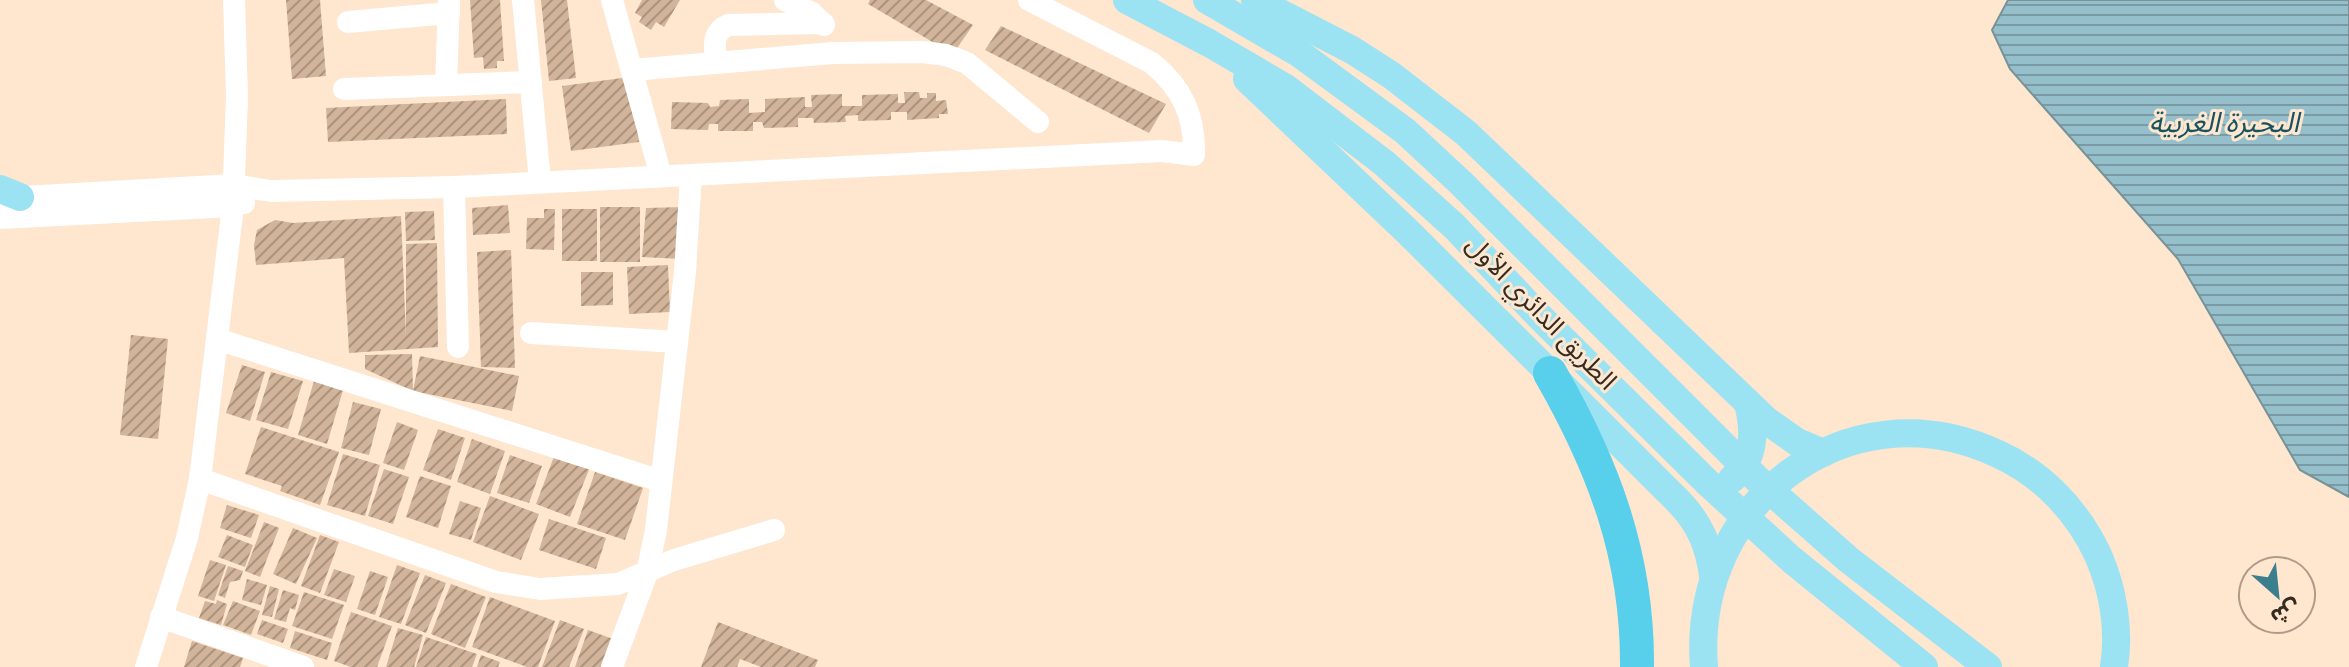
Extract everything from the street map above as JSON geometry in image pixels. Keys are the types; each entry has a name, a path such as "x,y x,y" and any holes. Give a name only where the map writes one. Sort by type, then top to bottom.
{"highway":[{"path":"1550,373 1585,438 1615,513 1632,584 1637,667"}],"main road":[{"name":"الطريق الدائري الأول","path":"1127,0 1286,88 1348,133 1455,227 1538,315 1750,522 1924,667"},
{"name":"الطريق الدائري الأول","path":"1207,0 1300,54 1405,131 1460,182 1726,450 1798,517 1899,600 1988,667"},
{"path":"1255,0 1352,50 1454,123 1502,165 1748,403 1785,435 1823,453"},
{"path":"1209,43 1367,193 1691,515 1707,543 1713,575"},
{"path":"1666,489 1707,491 1737,475 1753,446 1753,423 1748,403"},
{"path":"1704,667 1703,622 1713,575 1734,531 1764,494 1802,464 1823,453 1846,444 1893,435 1941,436 1988,449 2030,472 2065,504 2093,544 2110,588 2115,611 2116,665"}],"street":[{"path":"146,667 187,538 200,479 233,196 237,96 234,0"},
{"path":"523,0 540,182"},
{"path":"612,0 661,176"},
{"path":"785,0 812,13 823,23 833,53"},
{"path":"0,218 271,191 454,187 1147,152 1194,155 1190,111 1168,76 1143,58 1029,0"},
{"path":"348,22 449,6 446,85"},
{"path":"716,62 714,40 717,33 728,25 823,23"},
{"path":"632,70 833,53 923,52 946,55 967,63 1038,122"},
{"path":"344,89 531,82"},
{"path":"612,667 647,573 656,530 685,272 691,175"},
{"path":"454,187 458,347"},
{"path":"7,194 233,196"},
{"path":"531,333 677,342"},
{"path":"217,339 661,481"},
{"path":"200,479 507,585 540,589 608,586 628,582 674,560 774,530"},
{"path":"161,617 303,667"}],"water":[{"name":"البحيرة الغربية","path":"2008,0 2349,0 2349,497 2300,470 2178,259 2010,69 1992,30"}],"building":[{"path":"286,0 320,0 326,76 292,79"},
{"path":"470,0 500,0 504,61 497,61 497,68 484,69 483,57 474,58"},
{"path":"541,0 567,0 576,78 549,81"},
{"path":"642,0 680,0 664,27 656,22 651,30 639,22 642,17 635,13"},
{"path":"870,0 926,0 973,25 953,54 868,4"},
{"path":"1001,26 1166,104 1149,133 985,50"},
{"path":"630,77 639,142 571,151 562,86"},
{"path":"904,92 919,92 920,98 927,98 927,93 936,93 936,101 946,100 948,114 939,114 939,118 907,120 907,112 891,112 891,120 858,121 858,115 845,116 846,122 814,123 813,118 798,118 798,127 764,128 762,122 753,122 753,131 718,131 718,124 709,124 708,130 671,129 672,102 708,103 710,107 719,106 720,100 749,99 749,113 765,112 765,99 805,97 805,107 812,107 811,95 842,94 842,106 862,106 862,95 898,94 898,103 905,103"},
{"path":"506,99 507,134 328,142 326,108"},
{"path":"508,205 510,233 473,235 472,208"},
{"path":"600,207 640,207 640,262 600,262"},
{"path":"684,207 682,259 642,257 646,208"},
{"path":"544,209 555,209 554,250 526,249 527,218 544,218"},
{"path":"562,209 597,209 597,261 562,261"},
{"path":"434,211 435,240 406,241 405,212"},
{"path":"401,216 406,336 406,244 437,243 438,347 349,353 344,258 256,265 254,245 257,230 275,220 293,223"},
{"path":"511,250 515,368 481,367 477,252"},
{"path":"668,265 670,312 629,314 627,267"},
{"path":"581,272 613,272 613,305 581,306"},
{"path":"131,335 168,339 158,439 120,435"},
{"path":"412,354 413,391 365,369 365,355"},
{"path":"420,356 519,376 512,411 413,391"},
{"path":"242,365 265,372 250,421 226,413"},
{"path":"271,372 303,381 288,429 256,420"},
{"path":"314,381 343,390 327,444 298,435"},
{"path":"353,402 381,409 369,455 341,448"},
{"path":"397,422 418,430 404,470 383,463"},
{"path":"261,427 339,452 320,505 280,491 282,486 245,474"},
{"path":"438,429 465,438 451,480 423,470"},
{"path":"472,439 505,451 490,494 457,482"},
{"path":"343,454 380,465 365,516 327,505"},
{"path":"555,454 590,467 570,517 536,504"},
{"path":"510,455 542,466 529,503 497,493"},
{"path":"384,469 409,477 393,524 368,516"},
{"path":"595,472 643,488 625,540 577,524"},
{"path":"420,476 451,486 438,528 406,517"},
{"path":"490,496 539,514 521,560 473,542"},
{"path":"460,501 481,508 471,540 449,534"},
{"path":"227,505 259,515 251,538 220,528"},
{"path":"549,519 606,538 596,569 539,550"},
{"path":"264,522 279,528 260,577 245,571"},
{"path":"293,528 317,538 296,584 273,574"},
{"path":"227,535 253,545 245,567 218,557"},
{"path":"320,535 339,542 320,593 301,586"},
{"path":"210,560 226,565 214,601 198,596"},
{"path":"397,565 420,573 401,624 379,617"},
{"path":"228,566 243,571 240,580 230,582 225,598 218,595"},
{"path":"334,569 355,576 346,602 324,595"},
{"path":"370,571 388,577 375,615 357,609"},
{"path":"425,575 446,583 426,633 405,625"},
{"path":"247,579 267,585 261,605 242,600"},
{"path":"451,584 486,597 465,648 431,634"},
{"path":"270,586 279,589 272,617 262,615"},
{"path":"283,590 299,595 295,610 290,608 286,622 274,619"},
{"path":"304,592 344,605 332,639 292,626"},
{"path":"490,597 555,621 538,667 527,667 472,647"},
{"path":"217,600 227,604 221,625 199,618 205,601 216,604"},
{"path":"233,601 260,611 251,635 223,625"},
{"path":"351,612 392,626 377,667 351,667 334,661"},
{"path":"262,620 288,629 283,643 257,634"},
{"path":"560,620 584,629 569,667 542,667"},
{"path":"718,622 818,660 815,667 761,667 740,659 737,667 701,667"},
{"path":"398,628 423,635 414,667 386,667"},
{"path":"588,630 613,639 602,667 575,667"},
{"path":"295,631 332,643 327,660 290,648"},
{"path":"426,637 477,654 472,667 416,667"},
{"path":"192,641 243,658 240,667 184,667"},
{"path":"481,655 500,662 498,667 477,667"}]}
